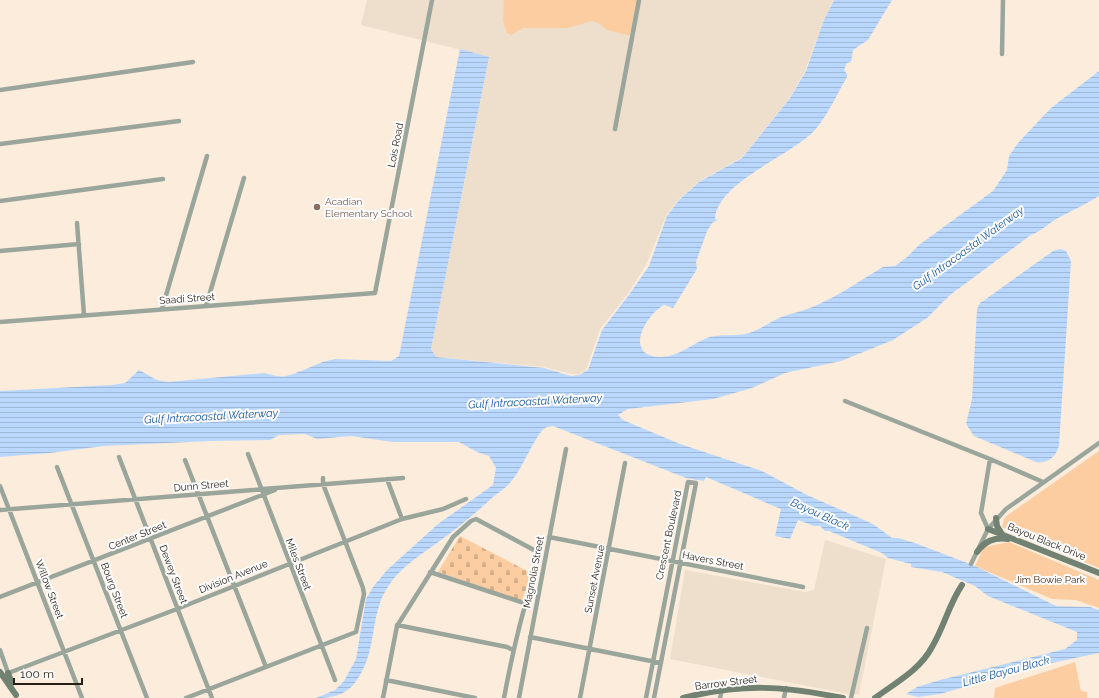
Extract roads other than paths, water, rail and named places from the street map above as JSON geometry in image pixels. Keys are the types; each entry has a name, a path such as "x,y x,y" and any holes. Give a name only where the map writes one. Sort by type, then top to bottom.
{"street":[{"name":"Lois Road","path":"375,293 432,0"},
{"path":"616,129 639,0"},
{"path":"1002,54 1003,0"},
{"path":"0,90 193,62"},
{"path":"0,144 179,121"},
{"path":"162,309 206,156"},
{"path":"206,306 244,178"},
{"path":"0,201 162,179"},
{"path":"77,223 84,315"},
{"path":"0,251 78,244"},
{"name":"Saadi Street","path":"0,322 375,293"},
{"path":"844,401 990,459 1043,482"},
{"path":"971,564 988,529 996,518 1043,482 1099,443"},
{"name":"Magnolia Street","path":"519,698 566,449"},
{"name":"Miles Street","path":"248,454 289,564 335,680"},
{"name":"Dewey Street","path":"119,457 212,698"},
{"path":"988,529 981,513 990,459"},
{"path":"185,460 266,667"},
{"name":"Sunset Avenue","path":"580,698 625,463"},
{"name":"Bourg Street","path":"57,467 147,698"},
{"path":"186,698 356,632 364,594 346,542 323,484 323,478"},
{"name":"Dunn Street","path":"0,510 72,504 136,501 198,494 403,478"},
{"path":"387,479 402,519"},
{"name":"Crescent Boulevard","path":"646,698 688,482 696,483 654,698"},
{"name":"Willow Street","path":"0,486 82,698"},
{"name":"Center Street","path":"0,597 151,540 207,516 280,488"},
{"name":"Division Avenue","path":"8,673 178,609 233,585 402,519 443,509 466,499"},
{"path":"996,518 996,526 1002,534"},
{"path":"383,698 398,625 430,572 460,529 472,520 476,519 534,550"},
{"name":"Bayou Black Drive","path":"988,529 1099,573"},
{"name":"Havers Street","path":"549,537 803,587"},
{"path":"977,552 984,544 999,538 1018,540"},
{"path":"504,698 524,603 536,571"},
{"path":"430,572 524,603"},
{"path":"875,698 904,678 923,660 932,647 956,594 962,586"},
{"path":"398,625 507,647 513,650"},
{"path":"851,698 867,628"},
{"path":"530,637 661,663"},
{"path":"0,650 17,697"},
{"path":"0,672 17,697"},
{"path":"386,680 475,698"},
{"name":"Barrow Street","path":"683,698 722,690 748,688 786,688 843,698"},
{"path":"784,698 786,688"},
{"path":"720,698 722,690"}],"water":[{"path":"834,0 892,0 868,40 853,50 851,62 847,63 844,70 847,77 828,111 815,130 790,150 741,181 728,193 719,206 715,219 718,220 712,223 707,231 696,262 697,269 673,308 664,305 657,310 644,326 640,343 643,350 650,355 662,357 680,352 707,338 749,333 779,318 808,309 826,301 883,267 895,266 906,258 919,245 993,191 1007,170 1009,156 1018,143 1051,108 1099,71 1099,196 1056,219 1031,235 950,295 927,318 893,340 841,361 785,373 752,388 713,399 628,409 618,415 623,420 680,444 762,471 807,495 873,524 892,538 898,538 915,543 975,566 1056,606 1090,607 1099,610 1099,653 1037,666 940,694 918,697 906,694 917,687 940,680 1065,649 1077,640 1077,632 988,596 975,586 942,572 911,567 911,564 888,558 882,553 829,531 825,531 820,526 814,526 798,520 790,539 775,536 781,509 706,477 704,481 686,478 552,426 545,428 538,436 511,482 458,527 411,562 389,585 382,597 378,609 367,660 362,672 354,684 341,694 326,698 316,698 335,690 344,681 356,659 366,599 373,587 387,570 438,524 493,485 496,468 489,456 477,452 459,442 393,442 351,436 317,439 305,434 279,435 270,440 104,446 50,453 0,457 0,391 112,385 125,383 139,370 157,380 168,382 264,373 283,376 335,359 391,361 399,356 460,49 489,57 431,349 436,357 544,368 571,376 579,375 588,370 602,330 649,266 667,216 679,200 699,182 742,158 790,98 806,71 824,20"},
{"path":"1060,249 1066,251 1071,261 1059,445 1054,456 1044,462 1036,462 974,436 966,424 972,399 977,309 980,303 1053,251"}],"place":[{"name":"Acadian Elementary School","path":"317,207"}],"water label":[{"name":"Gulf Intracoastal Waterway","path":"968,248"},
{"name":"Gulf Intracoastal Waterway","path":"535,401"},
{"name":"Gulf Intracoastal Waterway","path":"211,416"},
{"name":"Bayou Black","path":"820,514"},
{"name":"Little Bayou Black","path":"1006,671"}],"park label":[{"name":"Jim Bowie Park","path":"1050,579"}]}
